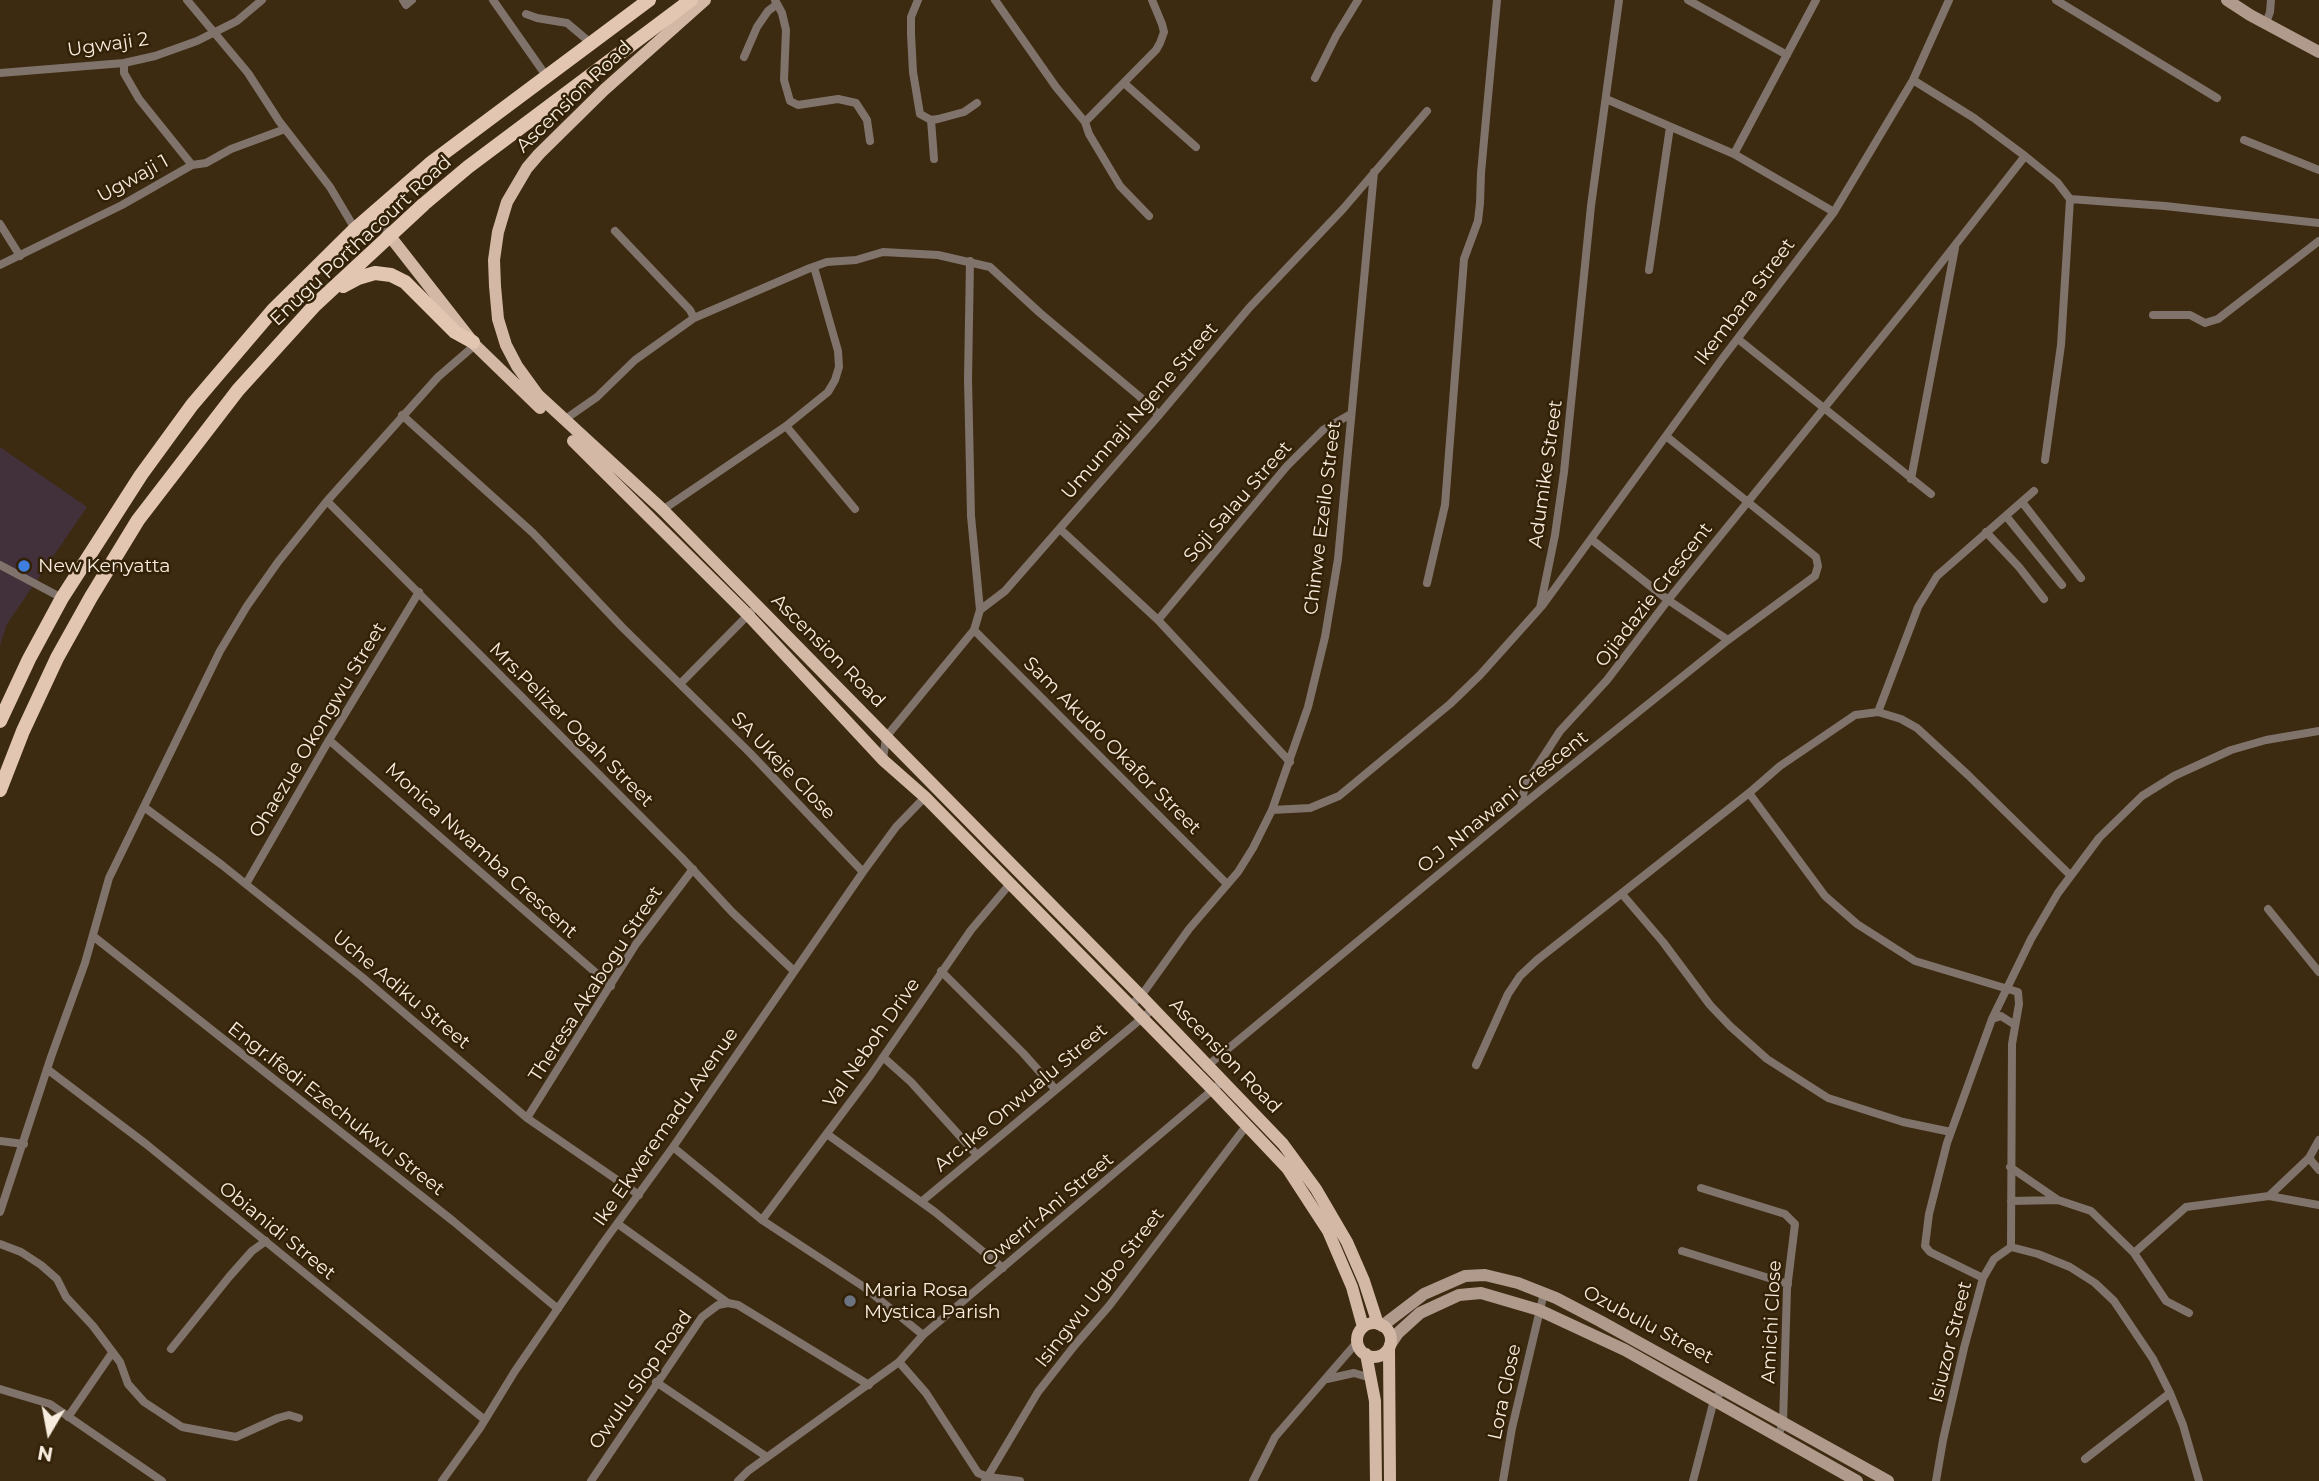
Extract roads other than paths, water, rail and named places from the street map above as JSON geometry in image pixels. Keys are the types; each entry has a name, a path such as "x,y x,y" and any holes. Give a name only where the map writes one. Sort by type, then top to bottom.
{"highway":[{"path":"0,721 62,598 141,475 192,405 273,310 355,229 432,162 649,0"},
{"name":"Enugu Porthacourt Road","path":"0,790 23,731 57,658 138,520 238,390 323,297 389,235 468,167 691,0"},
{"path":"323,297 358,278 375,273 391,275 405,282 455,332 474,344"}],"main road":[{"name":"Ascension Road","path":"705,0 604,90 539,154 507,202 498,232 494,260 498,319 506,345 538,395 752,611 886,737 1141,996 1202,1070"},
{"path":"2227,0 2319,52"},
{"name":"Ascension Road","path":"389,235 474,344 657,514"},
{"name":"Ascension Road","path":"752,611 883,760 925,797 1141,1018 1283,1144 1316,1189 1353,1254 1380,1325"},
{"name":"Ascension Road","path":"1218,1086 1247,1125 1286,1168 1328,1231 1352,1287 1363,1327"},
{"name":"Ozubulu Street","path":"1380,1325 1424,1294 1465,1276 1503,1278 1544,1293 1888,1481"},
{"name":"Ozubulu Street","path":"1390,1347 1398,1333 1420,1313 1459,1295 1481,1293 1539,1310 1625,1350 1857,1481"},
{"path":"1390,1347 1379,1356 1366,1354 1357,1341 1363,1327 1380,1325 1389,1332 1390,1347 1390,1481"},
{"path":"1366,1354 1377,1441 1376,1481"}],"street":[{"path":"187,0 248,73 285,129 330,187 355,229"},
{"name":"Ugwaji 2","path":"0,73 124,63 155,56 197,41 237,21 262,0"},
{"path":"403,0 406,5 412,0"},
{"path":"493,0 547,77"},
{"path":"918,0 911,18 913,72 920,114 931,120 964,112 977,103"},
{"path":"995,0 1056,87 1085,122 1089,134 1121,186 1149,216"},
{"path":"1085,122 1156,50 1164,32 1153,0"},
{"path":"1315,78 1358,0"},
{"path":"1427,583 1445,505 1464,259 1478,220 1497,0"},
{"name":"Adumike Street","path":"1540,608 1562,484 1591,206 1619,0"},
{"path":"1688,0 1787,55"},
{"path":"1734,154 1816,0"},
{"name":"Ikembara Street","path":"1540,608 1834,212 1913,80 1949,0"},
{"path":"2056,0 2217,98"},
{"path":"2266,23 2272,0"},
{"path":"744,57 763,17 775,2 782,13 786,30 784,80 792,104 838,99 856,103 867,120 870,141"},
{"path":"526,14 567,23 592,44"},
{"path":"124,63 124,74 139,99 192,164"},
{"path":"1913,80 1974,118 2025,156 2057,182 2070,200 2061,345 2045,460"},
{"path":"1124,83 1196,147"},
{"path":"1606,99 1734,154 1834,212"},
{"name":"Umunnaji Ngene Street","path":"980,610 1006,591 1248,308 1343,209 1427,111"},
{"path":"931,120 934,159"},
{"path":"1649,270 1670,127"},
{"name":"Ugwaji 1","path":"0,265 122,205 192,164 206,163 231,149 285,129"},
{"path":"2244,140 2319,170"},
{"name":"Ojiadazie Crescent","path":"1521,806 1525,785 1560,731 1607,680 1668,600 2025,156"},
{"name":"Chinwe Ezeilo Street","path":"1130,1006 1141,996 1189,929 1253,848 1272,810 1308,707 1327,624 1338,559 1374,172"},
{"path":"2070,200 2165,206 2319,223"},
{"path":"373,213 389,235"},
{"path":"0,224 20,257"},
{"path":"615,231 690,310 694,318"},
{"path":"2153,314 2190,315 2205,323 2218,319 2319,241"},
{"path":"1912,479 1956,245"},
{"path":"564,420 597,397 635,360 694,318 814,267 883,252 938,255 990,267 1159,415"},
{"path":"883,760 886,737 974,630 980,610 971,516 968,391 970,261"},
{"path":"657,514 786,426 828,392 839,367 838,351 814,267"},
{"path":"1738,339 1931,494"},
{"path":"0,1212 93,936 109,878 219,652 278,562 327,501 402,415 474,344"},
{"name":"Soji Salau Street","path":"1158,620 1287,466 1323,430 1351,414"},
{"name":"SA Ukeje Close","path":"402,415 533,533 863,872"},
{"path":"786,426 855,509"},
{"path":"1666,436 1747,503"},
{"path":"1878,712 1918,607 1937,576 2034,491"},
{"name":"Mrs.Pelizer Ogah Street","path":"327,501 693,869 732,912 794,971"},
{"path":"2022,502 2081,578"},
{"name":"O.J .Nnawani Crescent","path":"1202,1070 1521,806 1728,640 1815,576 1818,566 1816,557 1747,503"},
{"path":"2006,516 2062,585"},
{"path":"1060,529 1158,620 1290,762"},
{"path":"1986,532 2044,599"},
{"path":"1591,539 1668,600 1728,640"},
{"path":"0,565 62,598"},
{"name":"Ohaezue Okongwu Street","path":"246,884 419,592"},
{"path":"1272,810 1310,808 1339,796 1450,704 1540,608"},
{"path":"680,684 752,611"},
{"name":"Sam Akudo Okafor Street","path":"974,630 1227,884"},
{"path":"1476,1065 1508,994 1520,976 1537,960 1780,766 1855,715 1878,712 1901,719 1927,736 2070,875"},
{"path":"1983,1278 1930,1252 1925,1246 1929,1214 1951,1132 1992,1019 2031,939 2070,875 2099,838 2126,811 2142,796 2174,776 2222,754 2266,740 2319,731"},
{"name":"Monica Nwamba Crescent","path":"329,740 611,986"},
{"path":"1749,793 1825,896 1857,925 1915,961 2018,992 2012,1044 2011,1247 2021,1248 2059,1263 2095,1283 2113,1301 2153,1359 2170,1393 2183,1425 2199,1481"},
{"name":"Ike Ekweremadu Avenue","path":"442,1481 515,1371 863,872 896,827 925,797"},
{"name":"Uche Adiku Street","path":"144,807 362,976 527,1118 639,1195"},
{"name":"Theresa Akabogu Street","path":"527,1118 636,944 693,869"},
{"name":"Val Neboh Drive","path":"762,1220 883,1057 971,930 1009,885"},
{"path":"1622,894 1663,942 1710,1005 1767,1059 1828,1098 1890,1118 1951,1132"},
{"path":"2268,909 2318,968"},
{"name":"Engr.Ifedi Ezechukwu Street","path":"93,936 453,1221 558,1309"},
{"path":"941,971 1055,1089"},
{"name":"Arc.Ike Onwualu Street","path":"921,1202 1153,1009"},
{"path":"1992,1019 2001,1016 2015,1025"},
{"path":"883,1057 911,1082 977,1155"},
{"name":"Obianidi Street","path":"47,1069 79,1091 485,1420"},
{"name":"Owerri-Ani Street","path":"738,1481 898,1362 923,1335 1218,1086"},
{"name":"Isingwu Ugbo Street","path":"987,1479 1038,1392 1074,1345 1110,1307 1247,1125"},
{"path":"827,1134 921,1202 1003,1268"},
{"path":"2269,1196 2309,1158 2319,1140"},
{"path":"0,1141 24,1144"},
{"path":"673,1147 762,1220 864,1287 923,1335"},
{"path":"2309,1158 2319,1170"},
{"path":"2010,1167 2058,1200 2091,1211 2134,1253 2166,1301 2189,1313"},
{"name":"Amichi Close","path":"1701,1188 1785,1214 1795,1224 1788,1283 1783,1423 1778,1436"},
{"path":"2134,1253 2186,1207 2269,1196 2319,1205"},
{"path":"2011,1201 2058,1200"},
{"path":"618,1224 728,1303 738,1305 869,1385"},
{"path":"171,1349 229,1277 252,1251 266,1241"},
{"path":"0,1244 31,1259 57,1279 66,1297 93,1326 120,1362 128,1384 144,1402 182,1427 236,1437 278,1418 289,1415 299,1418"},
{"name":"Isiuzor Street","path":"1936,1481 1964,1348 1983,1278 1994,1259 2011,1247"},
{"path":"1682,1251 1788,1283"},
{"name":"Lora Close","path":"1503,1481 1512,1427 1544,1293"},
{"name":"Owulu Slop Road","path":"591,1481 702,1317 718,1305 728,1303"},
{"path":"1253,1481 1275,1437 1357,1341"},
{"path":"68,1417 112,1353"},
{"path":"898,1362 926,1392 978,1473 987,1479 1020,1481"},
{"path":"1325,1380 1354,1373 1371,1378"},
{"path":"656,1382 767,1457"},
{"path":"0,1389 50,1404 162,1481"},
{"path":"1693,1481 1714,1400 1724,1389"},
{"path":"2084,1459 2170,1393"}],"place":[{"name":"New Kenyatta","path":"24,566"},
{"name":"Maria Rosa Mystica Parish","path":"850,1301"}]}
